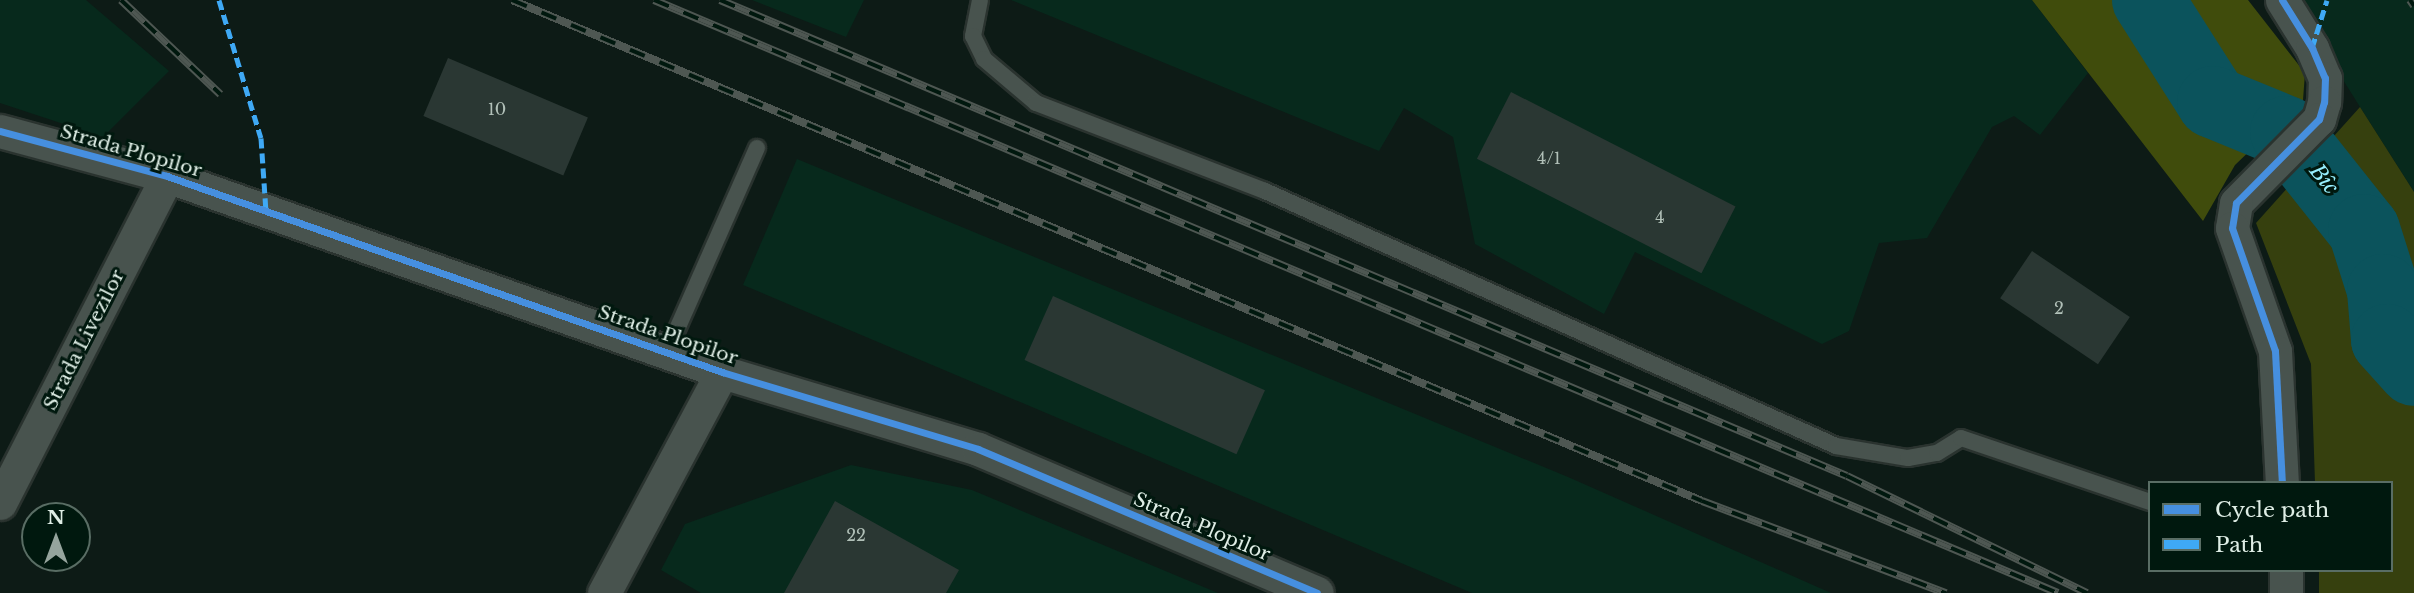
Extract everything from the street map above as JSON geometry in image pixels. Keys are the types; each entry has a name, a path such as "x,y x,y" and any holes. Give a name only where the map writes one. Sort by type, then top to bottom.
{"street":[{"path":"2282,0 2325,78 2319,119 2236,203 2232,228 2275,351 2282,481"},
{"name":"Strada Plopilor","path":"0,131 167,176 722,372 978,449 1317,593"},
{"name":"Strada Livezilor","path":"0,503 167,176"},
{"path":"604,593 722,372"},
{"path":"2286,572 2286,593"}],"lane":[{"path":"980,0 973,36 984,59 1036,103 1265,191 1836,446 1908,458 1937,453 1961,438 2148,501"},
{"path":"667,352 757,148"}],"shaded area":[{"path":"0,0 86,0 169,71 103,137 0,103"},
{"path":"752,0 864,0 846,37"},
{"path":"1011,0 2032,0 2088,73 2040,135 2014,116 1992,127 1927,238 1879,243 1849,331 1822,344 1635,252 1604,314 1475,244 1453,137 1404,108 1379,151"},
{"path":"2293,0 2414,0 2414,192 2360,107"},
{"path":"797,159 1568,477 1831,593 1472,593 743,285"},
{"path":"851,465 972,490 1218,593 701,593 661,570 685,524"}],"green space":[{"path":"2032,0 2248,0 2305,73 2303,100 2235,165 2203,221"},
{"path":"2360,107 2414,192 2414,593 2319,593 2319,572 2393,572 2393,481 2315,481 2311,364 2256,223"}],"building":[{"path":"448,58 588,117 563,175 423,116"},
{"path":"1511,92 1736,206 1701,273 1477,159"},
{"path":"2032,251 2130,317 2098,364 2000,298"},
{"path":"1053,296 1265,390 1236,454 1025,360"},
{"path":"835,501 959,570 946,593 784,593"}],"waterway":[{"name":"Bîc","path":"2148,0 2213,102 2286,132 2364,230 2383,290 2387,340 2414,370"}],"railway":[{"path":"121,0 220,94"},
{"path":"512,0 1702,501 1946,593"},
{"path":"654,0 2058,593"},
{"path":"720,0 1847,476 2087,593"},
{"path":"2410,0 2414,6"}],"marked path":[{"path":"219,0 261,138 266,211"},
{"path":"2312,48 2327,0"}],"cycle path":[{"path":"2282,0 2312,48 2325,78 2324,102 2319,119 2236,203 2232,228 2275,351 2282,481"},
{"path":"0,131 167,176 722,372 978,449 1317,593"}]}
